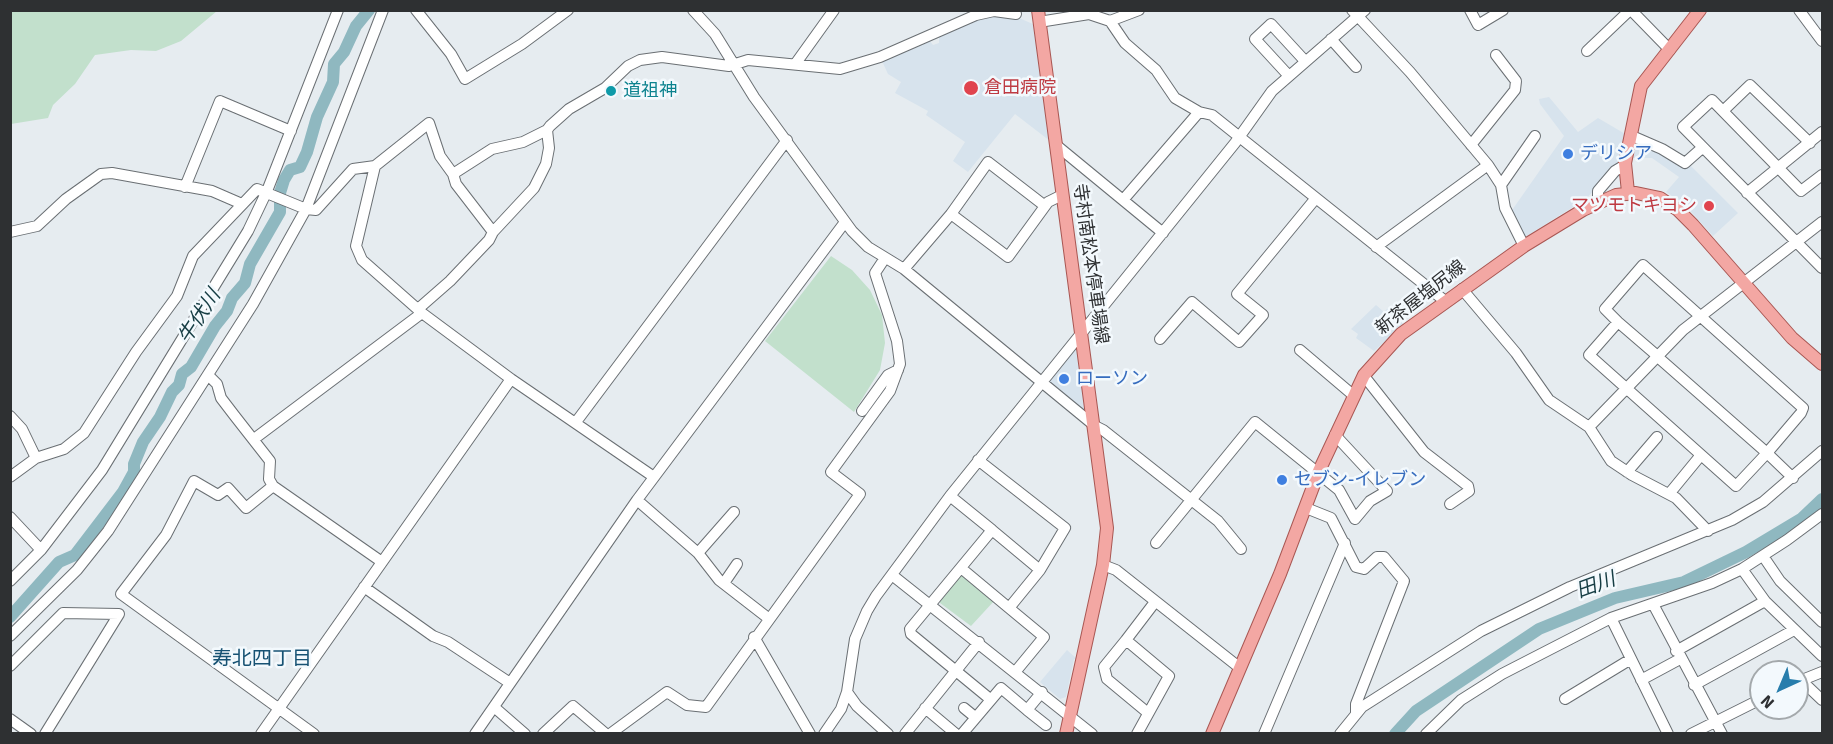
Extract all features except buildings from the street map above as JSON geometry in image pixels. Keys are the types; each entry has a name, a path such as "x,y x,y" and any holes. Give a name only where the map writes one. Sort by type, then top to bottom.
{"main road":[{"path":"1628,192 1625,165 1641,86 1700,10"},
{"name":"寺村南松本停車場線","path":"1038,16 1107,528 1102,565 1068,714 1066,734"},
{"name":"新茶屋塩尻線","path":"1212,734 1306,508 1319,471 1353,395 1364,376 1401,334 1524,246 1598,202 1628,192 1652,195 1670,203 1693,225 1792,338 1822,364"}],"street":[{"path":"10,581 41,550 102,470 219,280 269,193 338,10"},
{"path":"10,636 92,553 143,479 253,304 303,208 383,10"},
{"path":"416,10 451,54 465,79 506,55 568,10"},
{"path":"693,10 715,34 754,97 845,222 868,247 904,269 1095,426 1218,521 1242,549"},
{"path":"796,63 834,10"},
{"path":"453,174 492,149 523,142 547,130 560,116 599,93 621,70 640,60 662,57 734,64 748,60 840,69 880,57 976,15 994,11 1016,14 1014,10"},
{"path":"1110,21 1139,10"},
{"path":"1470,10 1478,25 1503,10"},
{"path":"1587,51 1630,10 1670,50"},
{"path":"1799,10 1822,41"},
{"path":"824,734 841,709 848,692 860,625 876,596 950,496 1240,137 1272,91 1358,13 1488,165 1501,185 1505,208 1524,246"},
{"path":"1038,16 1089,14 1110,21 1125,43 1156,70 1175,98 1199,112 1212,115 1445,301"},
{"path":"1289,76 1255,39 1272,24 1305,61"},
{"path":"1331,39 1357,67"},
{"path":"1471,145 1515,90 1516,81 1496,55"},
{"path":"1723,111 1750,85 1810,143"},
{"path":"1822,175 1801,191 1712,100 1683,127 1822,268"},
{"path":"185,187 220,101 291,130"},
{"path":"1123,200 1199,112"},
{"path":"10,477 36,458 64,449 84,433 136,352 177,296 193,256 257,189 303,208 316,210 353,169 375,166 429,123 441,156 453,174 456,184 493,232"},
{"path":"254,439 420,311 489,240 493,232 534,188 546,164 549,148 547,130"},
{"path":"1747,193 1822,132"},
{"path":"1501,185 1535,136"},
{"path":"1632,136 1662,149 1685,163 1702,148"},
{"path":"576,422 787,140"},
{"path":"1056,145 1163,233"},
{"path":"904,269 951,214 988,162 1046,206"},
{"path":"1376,247 1488,165"},
{"path":"1598,202 1598,192 1615,171 1625,165"},
{"path":"375,166 356,246 357,254 420,311 511,379 654,477"},
{"path":"10,232 37,226 66,199 101,174 112,173 212,191 242,204"},
{"path":"951,214 1008,256 1046,206 1062,195"},
{"path":"1160,339 1192,302 1239,342 1263,315 1237,294 1316,198"},
{"path":"475,734 637,500 845,222"},
{"path":"1589,427 1657,356 1700,316 1822,222"},
{"path":"543,734 573,706 608,734 667,692 687,705 706,707 754,637 860,494 831,472 890,391 900,364 897,341 875,273 885,258"},
{"path":"1618,322 1590,356 1737,486 1767,453 1801,413 1803,408 1643,265 1605,309 1767,453 1793,478"},
{"path":"1461,289 1516,353 1549,400 1589,427 1611,460 1627,472 1669,494 1692,512 1708,531"},
{"path":"1300,350 1353,395"},
{"path":"862,411 888,375 898,370"},
{"path":"208,375 217,384 221,398 270,461 269,479 273,486 382,562"},
{"path":"1364,376 1424,452 1468,486 1469,491 1450,504"},
{"path":"261,734 511,379"},
{"path":"10,416 22,429 36,458"},
{"path":"1156,543 1255,422 1340,490 1355,519 1370,501 1387,491 1335,435"},
{"path":"1627,472 1657,437"},
{"path":"1340,734 1356,712 1425,666 1520,609 1708,531 1763,502 1822,451"},
{"path":"1669,494 1701,455"},
{"path":"978,460 1065,528 1040,570 1009,608"},
{"path":"273,486 246,508 228,488 218,495 194,481 166,535 121,594 314,734"},
{"path":"950,496 1040,570"},
{"path":"637,500 698,554 724,583 768,618"},
{"path":"1306,508 1331,518 1356,567 1364,569 1377,557 1384,557 1404,581 1356,704 1356,712"},
{"path":"698,554 734,512"},
{"path":"1426,734 1461,700 1502,674 1611,618 1712,583 1742,569 1822,514"},
{"path":"10,517 41,550"},
{"path":"990,699 911,634 910,629 992,530"},
{"path":"1264,734 1345,543"},
{"path":"1763,556 1780,581 1822,622"},
{"path":"724,583 737,564"},
{"path":"1102,565 1116,570 1240,668"},
{"path":"961,568 1044,637 1016,671"},
{"path":"1742,569 1765,601 1822,656"},
{"path":"892,575 1016,671 1092,734"},
{"path":"364,586 433,636 448,642 510,683"},
{"path":"1641,680 1765,601"},
{"path":"1148,713 1107,679 1104,667 1155,602"},
{"path":"1653,604 1678,655 1722,734"},
{"path":"10,666 63,613 119,614 45,734"},
{"path":"1611,618 1668,734"},
{"path":"1694,685 1794,630"},
{"path":"754,637 810,734"},
{"path":"1126,640 1169,676 1137,734"},
{"path":"905,734 979,642"},
{"path":"1565,699 1631,660"},
{"path":"962,734 1000,688 1046,725"},
{"path":"1809,689 1822,700"},
{"path":"848,692 857,706 888,734"},
{"path":"1027,710 1042,692"},
{"path":"1691,734 1749,705"},
{"path":"494,707 525,734"},
{"path":"925,708 956,734"},
{"path":"964,708 975,717"},
{"path":"10,719 31,734"},
{"path":"1439,721 1444,734"}],"shaded area":[{"name":"倉田病院","path":"986,15 1017,17 1035,25 1050,141 1015,114 968,172 953,161 965,142 926,115 928,111 895,93 901,82 888,74 882,61 929,40 933,45 939,43 939,35"},
{"path":"1549,97 1578,132 1598,118 1627,135 1624,157 1586,199 1522,239 1510,213 1564,136 1540,104 1539,99"},
{"path":"1638,142 1689,164 1738,213 1713,236 1684,204 1666,192 1679,177 1652,158 1632,158"},
{"path":"1376,305 1384,312 1388,308 1404,325 1374,351 1356,338 1358,334 1351,329"},
{"path":"1078,343 1086,414 1046,380"},
{"path":"1067,650 1077,659 1074,659 1066,697 1060,699 1040,682"}],"green space":[{"path":"10,11 217,11 181,41 156,51 131,50 95,55 75,84 53,105 48,118 11,124"},
{"path":"831,256 852,270 870,290 882,315 885,343 880,370 854,412 765,341"},
{"path":"959,575 963,575 995,600 971,626 940,603 940,599"}],"waterway":[{"name":"牛伏川","path":"10,617 59,562 75,555 123,492 134,472 134,464 143,442 160,417 172,392 179,385 182,374 191,367 215,326 227,311 232,298 245,283 250,264 280,212 280,193 284,180 290,170 300,167 307,152 317,117 333,82 334,64 344,52 356,26 369,10"},
{"name":"田川","path":"1395,734 1416,711 1539,629 1615,598 1684,582 1746,552 1801,519 1822,499"}],"place":[{"name":"倉田病院","path":"971,88"},
{"name":"道祖神","path":"611,91"},
{"name":"デリシア","path":"1568,154"},
{"name":"マツモトキヨシ","path":"1709,206"},
{"name":"ローソン","path":"1064,379"},
{"name":"セブン-イレブン","path":"1282,480"}],"district":[{"name":"寿北四丁目","path":"262,660"}]}
